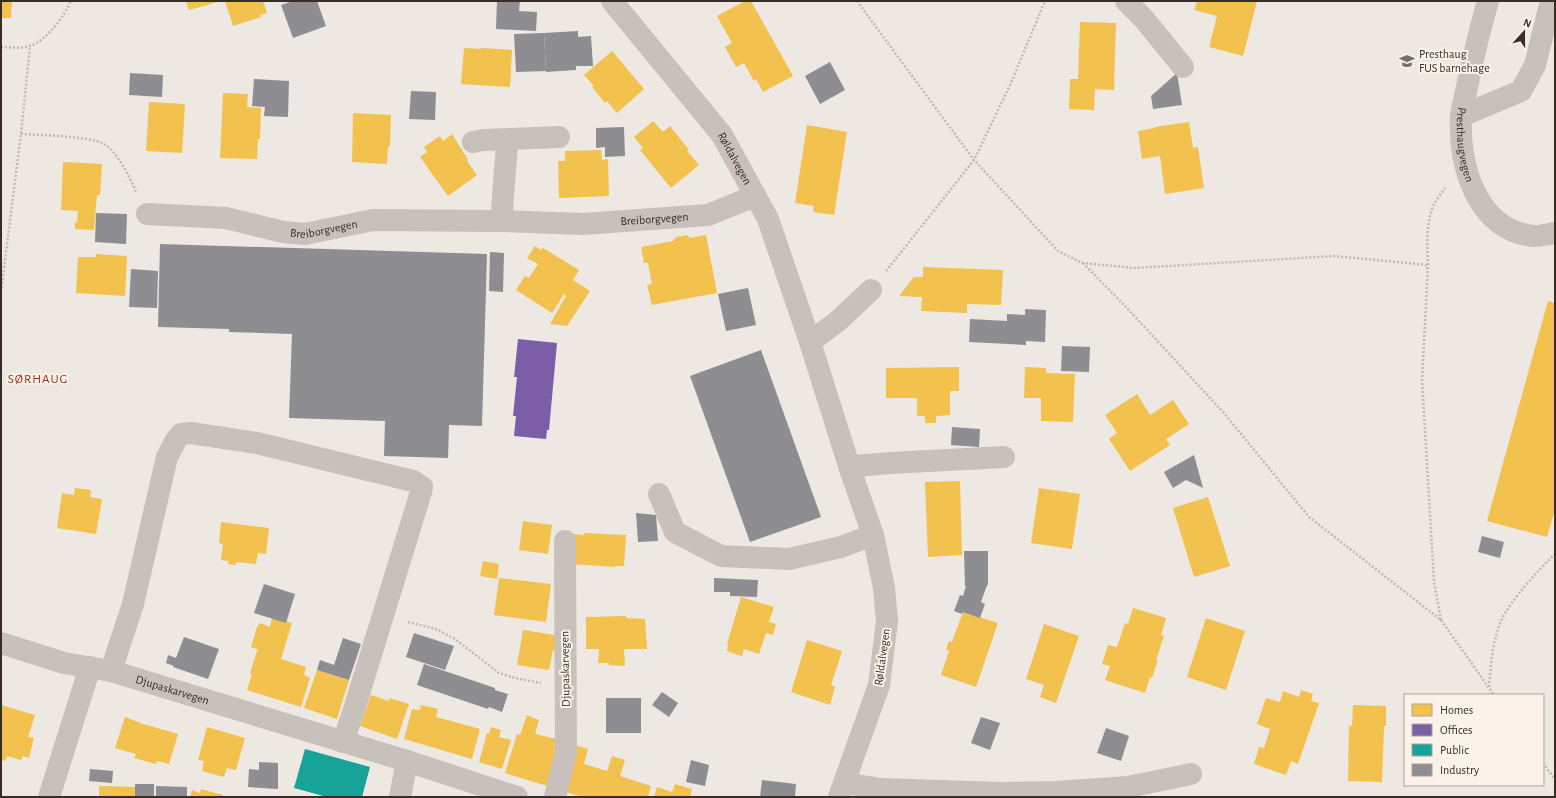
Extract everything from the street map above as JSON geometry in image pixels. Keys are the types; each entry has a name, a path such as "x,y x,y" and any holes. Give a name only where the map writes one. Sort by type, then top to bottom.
{"street":[{"name":"Røldalvegen","path":"612,1 722,135 768,219 873,536 884,588 887,621 879,685 842,790"},
{"path":"1126,1 1144,18 1183,67"},
{"name":"Presthaugvegen","path":"1488,1 1475,48 1461,116 1461,147 1468,175 1476,196 1486,210 1498,222 1516,232 1545,235"},
{"path":"1461,116 1521,91 1535,65 1551,1"},
{"path":"473,142 483,140 547,137 559,138"},
{"path":"502,221 502,194 507,140"},
{"name":"Breiborgvegen","path":"146,214 226,218 283,232 305,234 373,220 502,221 584,224 708,215 755,196"},
{"path":"810,342 838,321 871,290"},
{"path":"111,671 133,604 167,457 181,434 191,433 257,443 413,481 422,487 421,492 343,742"},
{"path":"850,470 855,466 1004,457"},
{"path":"659,494 675,532 721,556 789,559 841,547 873,536"},
{"name":"Djupaskarvegen","path":"555,797 566,752 565,541"},
{"name":"Djupaskarvegen","path":"1,643 64,663 111,671 407,761 517,797"},
{"path":"49,797 90,667"},
{"path":"400,797 407,761"},
{"path":"842,790 881,789 1001,793 1056,792 1128,787 1191,774"}],"path":[{"path":"1,47 30,46 44,37 54,27 71,1"},
{"path":"857,1 974,160 1058,251 1082,262 1135,268 1334,256 1428,265"},
{"path":"871,290 974,160 1011,83 1045,1"},
{"path":"1,292 21,134 30,46"},
{"path":"21,134 85,140 104,144 111,149 134,186 146,214"},
{"path":"1441,620 1434,581 1422,381 1428,265 1428,228 1433,206 1449,182 1468,175"},
{"path":"1082,262 1126,307 1223,412 1309,518 1441,620 1493,694"},
{"path":"1489,688 1493,650 1501,621 1511,605 1543,566 1555,554"},
{"path":"382,615 436,629 455,639 499,673 515,678 565,687"},
{"path":"1544,764 1555,779"}],"building: Homes":[{"path":"1,1 12,1 11,18 1,18"},
{"path":"186,1 221,1 189,10"},
{"path":"225,1 263,1 267,13 260,15 261,17 233,26"},
{"path":"745,1 751,1 793,76 763,92 756,79 754,81 744,63 736,67 725,47 732,43 717,16"},
{"path":"1197,1 1257,1 1243,56 1209,47 1217,16 1194,10"},
{"path":"1080,22 1116,23 1114,90 1095,89 1094,110 1069,109 1070,79 1078,79"},
{"path":"464,48 512,50 510,87 461,84"},
{"path":"612,51 644,89 617,113 607,101 605,103 592,87 594,86 584,75"},
{"path":"223,93 248,94 247,107 261,108 260,139 258,139 257,159 220,158"},
{"path":"149,102 185,104 182,153 146,151"},
{"path":"353,113 391,115 390,146 388,147 387,164 352,162"},
{"path":"653,121 663,132 670,126 689,150 687,151 699,165 671,188 640,150 643,148 634,137"},
{"path":"1189,122 1193,148 1198,147 1204,188 1165,194 1160,156 1142,159 1138,131"},
{"path":"807,125 847,132 834,215 813,212 814,206 795,203"},
{"path":"452,134 468,160 467,161 477,175 448,196 420,157 427,152 424,147 440,136 443,141"},
{"path":"601,150 602,160 608,159 609,196 559,198 558,161 565,161 565,151"},
{"path":"63,162 102,164 100,195 97,195 94,230 75,229 78,211 61,210"},
{"path":"687,235 690,238 706,235 717,293 652,305 647,285 652,284 648,263 644,263 641,247 673,241 676,237"},
{"path":"535,246 541,250 543,248 579,270 573,280 590,291 567,326 550,324 566,296 564,294 552,313 516,290 525,276 529,278 538,264 527,258"},
{"path":"96,254 127,256 125,296 76,293 78,257 96,257"},
{"path":"923,267 1003,270 1001,305 967,304 967,313 921,311 922,297 899,296 914,277 923,277"},
{"path":"1548,301 1555,303 1555,510 1547,537 1487,521"},
{"path":"959,367 959,391 950,391 950,415 936,416 936,423 925,423 925,416 917,416 917,398 886,398 886,368"},
{"path":"1025,367 1046,368 1046,373 1075,374 1073,422 1041,421 1041,398 1024,398"},
{"path":"1137,394 1150,415 1173,400 1189,424 1166,439 1170,445 1130,471 1109,439 1117,433 1105,415"},
{"path":"960,481 962,555 928,557 925,482"},
{"path":"75,488 91,490 90,497 102,499 96,534 57,528 62,493 74,495"},
{"path":"1039,488 1080,494 1072,549 1031,543"},
{"path":"1208,497 1230,566 1194,577 1173,508"},
{"path":"523,521 552,525 548,554 519,550"},
{"path":"221,522 269,528 266,554 258,553 256,564 236,562 236,565 228,564 229,561 221,560 223,544 219,543"},
{"path":"584,533 626,535 624,566 615,567 570,564 572,534 584,535"},
{"path":"483,561 499,564 497,579 480,576"},
{"path":"499,578 551,584 546,622 494,615"},
{"path":"741,597 774,607 769,622 776,624 773,635 766,633 759,654 744,649 742,656 727,651 727,644"},
{"path":"1133,608 1166,618 1161,635 1164,636 1156,660 1158,660 1152,678 1150,677 1145,693 1105,680 1110,666 1102,664 1108,645 1117,647 1125,623 1128,624"},
{"path":"963,612 998,623 976,687 941,675 949,651 946,649 949,641 952,642"},
{"path":"626,616 626,618 645,619 647,649 624,649 625,666 609,665 609,663 598,663 599,649 586,649 586,617"},
{"path":"272,618 292,623 281,659 306,667 304,675 310,678 301,707 247,690 252,674 250,673 257,651 259,650 251,647 257,627 260,623 270,627"},
{"path":"1206,618 1245,631 1226,690 1187,677"},
{"path":"1044,624 1079,636 1056,703 1040,697 1044,685 1026,679"},
{"path":"523,630 561,636 558,651 553,650 549,670 517,665"},
{"path":"807,640 842,651 831,685 835,687 830,705 791,692"},
{"path":"317,670 349,680 337,719 304,708"},
{"path":"1301,690 1313,694 1311,701 1319,703 1298,764 1291,761 1286,775 1254,764 1259,747 1264,748 1270,729 1257,724 1266,698 1280,702 1283,691 1299,697"},
{"path":"371,695 389,701 389,698 409,704 397,739 360,726"},
{"path":"1,705 35,715 28,737 34,738 29,758 23,756 21,760 7,756 5,761 1,760"},
{"path":"421,705 438,709 436,717 480,729 472,759 404,739 412,709 420,710"},
{"path":"1353,705 1386,706 1382,782 1348,781 1349,725 1352,726"},
{"path":"527,715 539,720 535,734 557,739 554,746 557,747 552,764 557,766 550,787 505,773 517,734 520,735"},
{"path":"125,717 178,734 169,764 157,761 156,764 134,758 136,754 115,748"},
{"path":"207,727 245,738 236,770 227,768 224,777 202,771 204,761 198,760"},
{"path":"491,727 501,730 499,737 511,740 502,769 479,762 487,733 489,734"},
{"path":"575,745 588,749 584,764 607,771 612,756 625,760 620,776 651,786 648,797 583,797 565,792"},
{"path":"675,784 692,789 690,797 654,797 657,787 672,792"},
{"path":"99,786 135,787 135,797 99,797"},
{"path":"201,789 223,795 222,797 190,797 192,790 200,793"}],"building: Offices":[{"path":"518,339 557,343 549,430 547,430 546,439 514,436 516,416 513,416 517,377 514,377"}],"building: Public":[{"path":"305,749 370,767 362,797 327,797 294,788"}],"building: Industry":[{"path":"293,1 317,1 326,26 293,38 281,5"},
{"path":"497,1 520,1 519,11 537,12 536,31 496,29"},
{"path":"578,31 578,37 591,36 593,66 576,66 576,70 546,72 544,33"},
{"path":"544,33 546,71 516,72 514,34"},
{"path":"830,62 845,90 820,104 805,76"},
{"path":"130,73 163,75 162,97 129,95"},
{"path":"1177,73 1182,105 1153,109 1151,96"},
{"path":"254,79 289,81 288,117 264,116 265,107 252,106"},
{"path":"411,91 436,92 435,120 409,119"},
{"path":"624,127 625,156 605,157 605,147 596,148 596,128"},
{"path":"96,213 127,214 126,244 95,242"},
{"path":"160,244 487,254 482,426 449,425 448,458 384,456 385,421 289,418 292,334 229,332 229,329 158,327"},
{"path":"490,252 504,253 503,292 489,291"},
{"path":"131,269 158,271 157,308 129,307"},
{"path":"748,288 756,325 726,331 718,294"},
{"path":"1025,309 1046,310 1045,342 1026,341 1026,345 969,342 970,319 1007,321 1007,314 1025,315"},
{"path":"1062,346 1090,347 1089,372 1061,371"},
{"path":"761,350 821,517 750,542 690,376"},
{"path":"952,427 980,429 979,447 951,445"},
{"path":"1194,455 1203,488 1186,480 1173,488 1164,472"},
{"path":"636,513 656,515 658,541 638,542"},
{"path":"1482,536 1504,542 1500,558 1478,552"},
{"path":"964,551 988,551 988,585 981,602 985,604 980,618 963,612 962,614 954,611 960,595 963,596 966,586"},
{"path":"714,578 758,580 757,597 730,596 730,592 714,592"},
{"path":"264,584 295,594 286,623 254,613"},
{"path":"414,633 454,646 445,670 406,657"},
{"path":"184,637 219,649 208,679 173,667 174,666 166,663 168,655 176,658"},
{"path":"343,638 361,644 349,680 317,670 320,660 334,665"},
{"path":"424,664 495,688 495,690 508,694 502,712 489,707 488,709 417,685"},
{"path":"662,692 678,703 669,717 652,705"},
{"path":"606,698 641,698 641,733 606,733"},
{"path":"981,717 1000,723 990,750 971,743"},
{"path":"1106,728 1129,736 1121,761 1097,753"},
{"path":"691,760 709,765 705,786 686,782"},
{"path":"259,762 278,763 278,789 248,787 249,769 259,770"},
{"path":"90,769 113,771 112,783 89,781"},
{"path":"762,780 796,784 795,797 760,797"},
{"path":"135,784 154,784 154,797 135,797"},
{"path":"156,786 187,787 187,797 156,797"}],"place":[{"name":"Presthaug FUS barnehage","path":"1407,61"}],"district":[{"name":"SØRHAUG","path":"38,379"}]}
